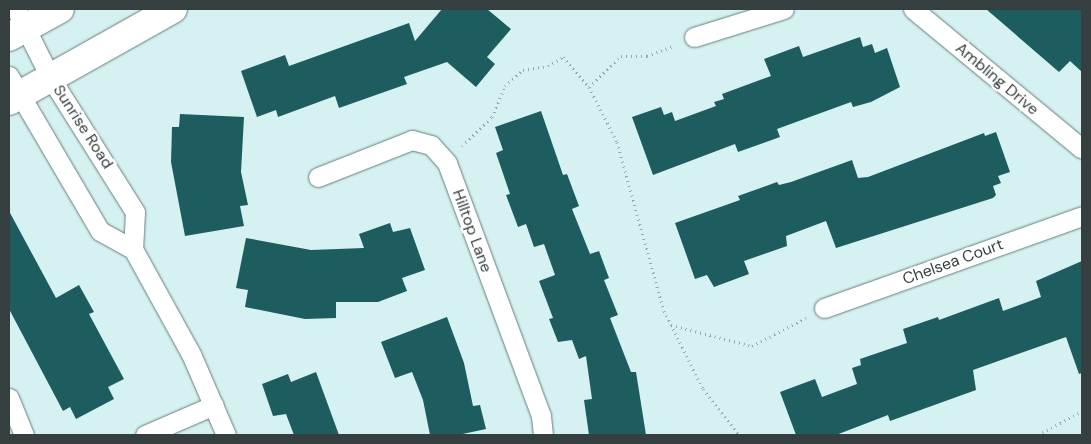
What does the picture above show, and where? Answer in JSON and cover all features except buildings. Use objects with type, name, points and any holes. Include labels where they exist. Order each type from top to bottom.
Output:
[{"type":"main road","points":[[16,25],[60,9]]},
{"type":"main road","points":[[12,90],[50,77],[173,9]]},
{"type":"street","points":[[694,37],[784,9]]},
{"type":"street","name":"Ambling Drive","points":[[913,9],[1082,149]]},
{"type":"street","name":"Sunrise Road","points":[[16,25],[135,212],[133,249]]},
{"type":"street","points":[[12,90],[100,231],[133,249],[191,354],[226,435]]},
{"type":"street","name":"Hilltop Lane","points":[[318,177],[412,140],[432,145],[447,164],[541,416],[543,435]]},
{"type":"street","name":"Chelsea Court","points":[[824,308],[1082,216]]},
{"type":"street","points":[[9,398],[24,435]]},
{"type":"street","points":[[145,435],[214,405]]},
{"type":"path","points":[[588,87],[621,56],[647,56],[694,37]]},
{"type":"path","points":[[447,164],[492,117],[505,86],[523,70],[548,66],[563,57],[588,87],[617,142],[671,325],[702,389],[739,435]]},
{"type":"path","points":[[671,325],[752,346],[824,308]]},
{"type":"path","points":[[1038,435],[1082,411]]}]
